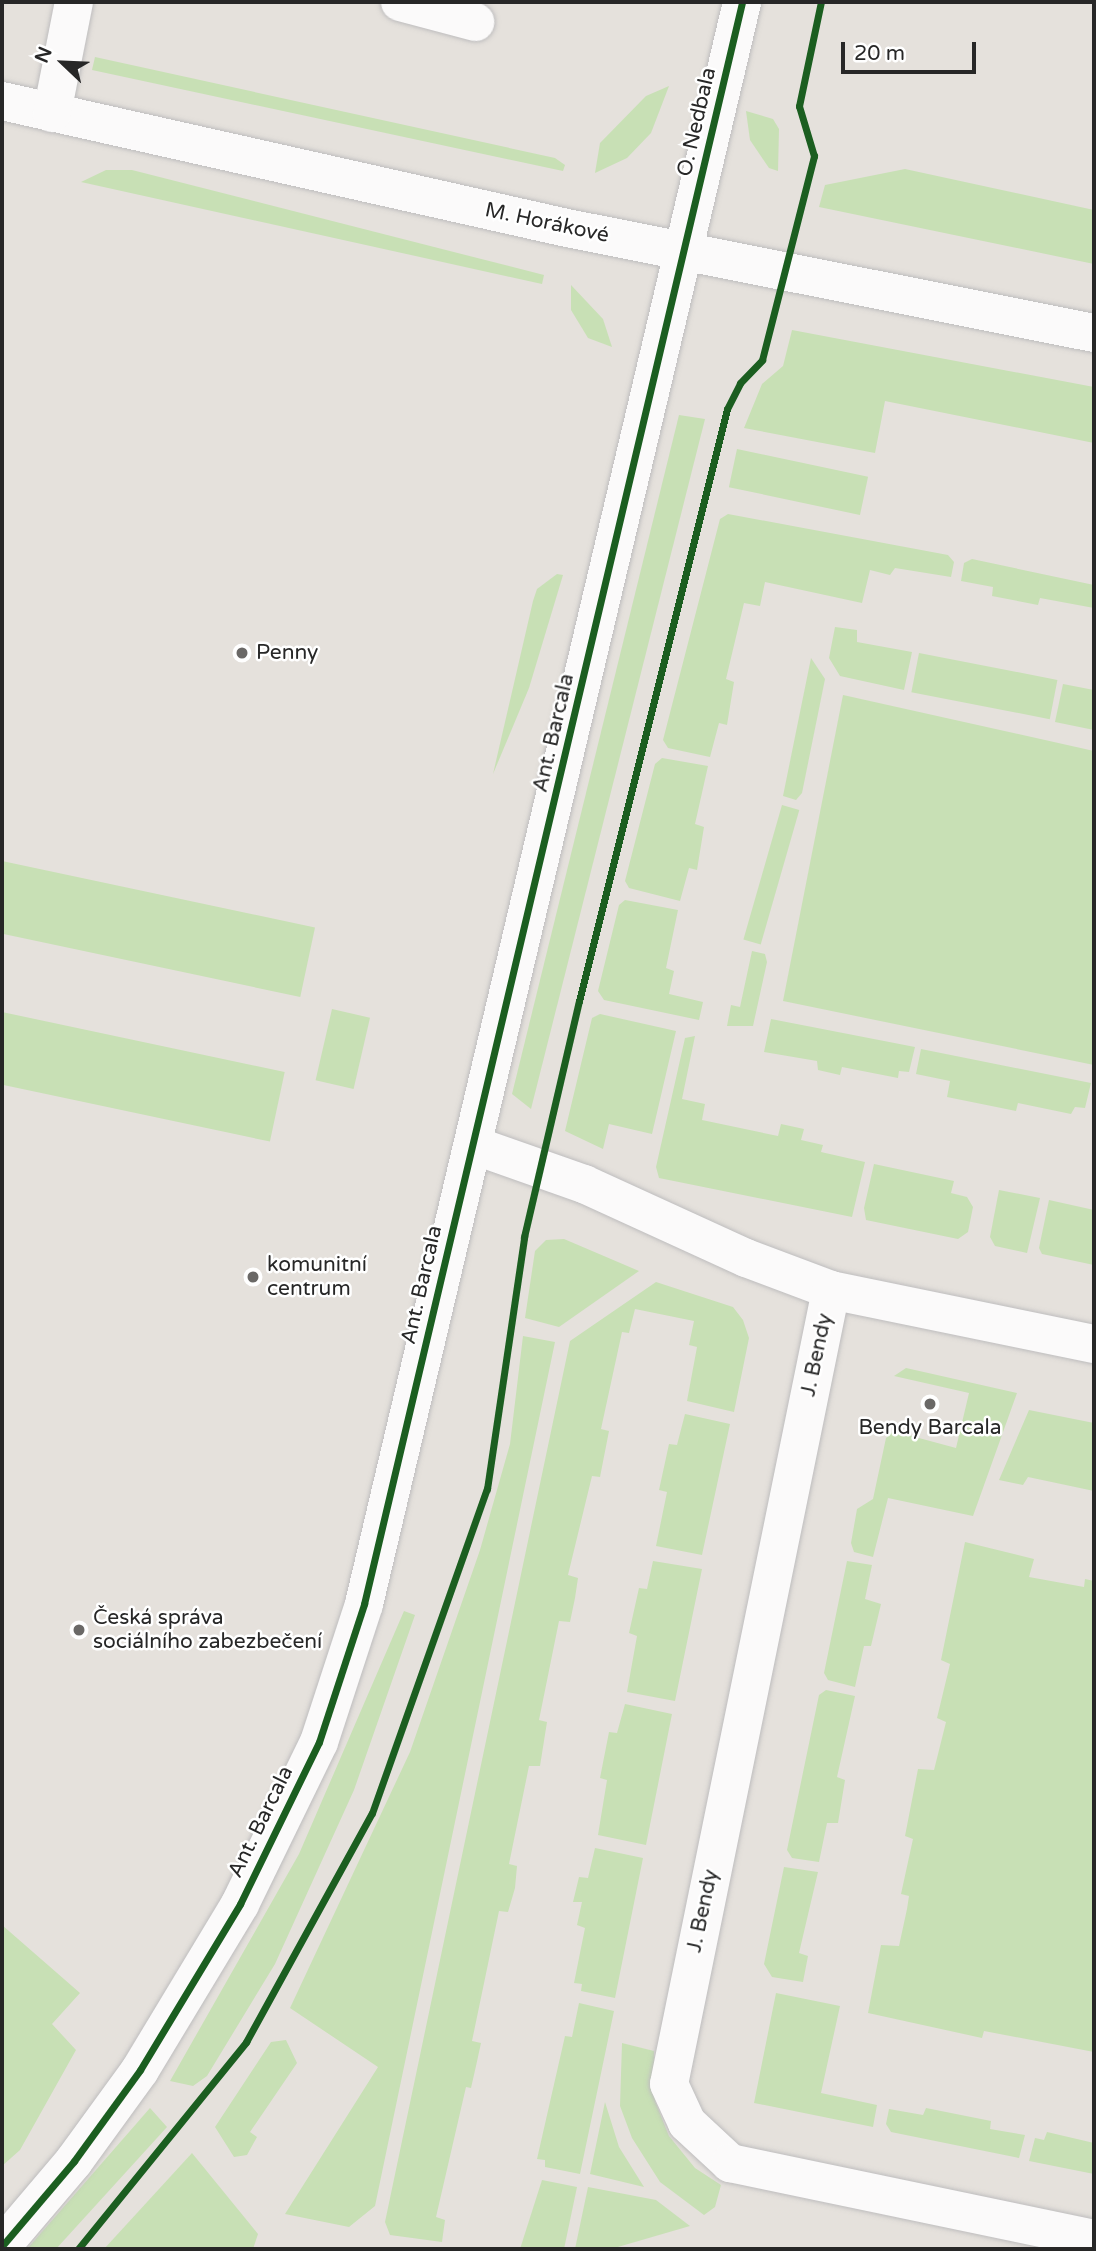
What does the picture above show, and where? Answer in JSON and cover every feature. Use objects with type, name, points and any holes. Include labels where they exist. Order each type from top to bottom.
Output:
[{"type":"street","points":[[52,113],[74,2]]},
{"type":"street","points":[[400,2],[475,22]]},
{"type":"street","name":"O. Nedbala","points":[[686,251],[742,2]]},
{"type":"street","name":"M. Horákové","points":[[2,102],[686,251],[1094,333]]},
{"type":"street","name":"Ant. Barcala","points":[[2,2246],[74,2161],[140,2070],[240,1904],[319,1742],[364,1604],[686,251]]},
{"type":"street","name":"J. Bendy","points":[[473,1144],[584,1184],[746,1258],[831,1290],[1094,1344]]},
{"type":"street","name":"J. Bendy","points":[[831,1290],[669,2084],[687,2123],[730,2163],[1082,2242]]},
{"type":"green space","points":[[95,57],[555,158],[565,165],[563,171],[92,70]]},
{"type":"green space","points":[[669,86],[651,133],[627,158],[595,173],[600,143],[646,96]]},
{"type":"green space","points":[[746,111],[773,119],[779,129],[778,171],[769,168],[750,140]]},
{"type":"green space","points":[[905,169],[1094,210],[1094,264],[819,207],[825,185]]},
{"type":"green space","points":[[106,170],[132,170],[544,275],[542,284],[81,182]]},
{"type":"green space","points":[[571,285],[603,319],[612,347],[588,338],[571,310]]},
{"type":"green space","points":[[792,330],[1094,387],[1094,443],[885,401],[875,453],[744,428],[762,384],[783,366]]},
{"type":"green space","points":[[679,415],[705,419],[531,1109],[512,1094]]},
{"type":"green space","points":[[737,449],[868,477],[860,515],[729,487]]},
{"type":"green space","points":[[728,514],[948,555],[954,562],[951,577],[895,568],[890,575],[870,570],[862,603],[765,582],[760,606],[744,603],[726,679],[734,682],[727,725],[719,723],[710,757],[668,748],[663,740],[720,519]]},
{"type":"green space","points":[[972,559],[1094,585],[1094,608],[1040,598],[1038,605],[992,596],[993,587],[961,581],[964,563]]},
{"type":"green space","points":[[557,574],[563,575],[529,688],[493,774],[533,601],[537,589]]},
{"type":"green space","points":[[835,627],[857,630],[857,642],[912,652],[904,690],[840,676],[829,658]]},
{"type":"green space","points":[[919,653],[1057,680],[1050,719],[911,692]]},
{"type":"green space","points":[[811,658],[825,679],[802,793],[796,800],[783,796]]},
{"type":"green space","points":[[1063,684],[1094,690],[1094,730],[1055,722]]},
{"type":"green space","points":[[843,695],[1094,751],[1094,1065],[783,1001]]},
{"type":"green space","points":[[662,758],[708,766],[695,824],[704,827],[697,870],[689,868],[680,901],[629,888],[625,881],[655,764]]},
{"type":"green space","points":[[782,805],[799,810],[761,945],[743,940]]},
{"type":"green space","points":[[2,861],[315,928],[300,997],[2,934]]},
{"type":"green space","points":[[625,900],[678,910],[666,968],[674,971],[669,994],[703,1002],[699,1020],[604,1000],[598,991],[619,905]]},
{"type":"green space","points":[[752,951],[765,954],[767,962],[753,1026],[727,1026],[731,1005],[740,1007]]},
{"type":"green space","points":[[332,1009],[370,1018],[354,1089],[316,1080]]},
{"type":"green space","points":[[2,1012],[285,1072],[270,1142],[2,1085]]},
{"type":"green space","points":[[600,1014],[676,1031],[652,1134],[609,1124],[603,1149],[565,1131],[592,1018]]},
{"type":"green space","points":[[771,1019],[915,1047],[909,1072],[899,1071],[898,1078],[842,1067],[840,1075],[818,1070],[817,1061],[764,1052]]},
{"type":"green space","points":[[695,1036],[682,1099],[705,1104],[702,1120],[778,1136],[781,1124],[804,1129],[801,1140],[823,1145],[821,1152],[865,1162],[852,1217],[659,1178],[656,1167],[685,1038]]},
{"type":"green space","points":[[921,1049],[1091,1083],[1085,1108],[1075,1107],[1071,1114],[1018,1103],[1016,1111],[947,1097],[950,1081],[916,1074]]},
{"type":"green space","points":[[874,1164],[954,1181],[951,1193],[967,1197],[973,1207],[968,1232],[958,1239],[866,1220],[864,1208]]},
{"type":"green space","points":[[999,1190],[1040,1198],[1027,1253],[995,1246],[990,1237]]},
{"type":"green space","points":[[1049,1200],[1094,1210],[1094,1265],[1042,1254],[1039,1248]]},
{"type":"green space","points":[[564,1239],[639,1271],[559,1327],[525,1318],[535,1251],[546,1240]]},
{"type":"green space","points":[[656,1282],[733,1307],[743,1320],[749,1338],[734,1412],[687,1401],[697,1347],[689,1345],[694,1321],[635,1309],[629,1333],[622,1332],[601,1429],[609,1431],[600,1477],[592,1476],[568,1575],[578,1578],[575,1598],[570,1622],[559,1621],[539,1720],[547,1722],[540,1766],[529,1766],[509,1864],[517,1866],[515,1888],[508,1912],[499,1911],[472,2041],[481,2043],[471,2088],[466,2087],[436,2217],[445,2220],[442,2242],[390,2235],[385,2222],[570,1341]]},
{"type":"green space","points":[[523,1336],[555,1342],[375,2206],[349,2227],[285,2214],[378,2067],[290,2008],[410,1752],[480,1550],[510,1444]]},
{"type":"green space","points":[[906,1368],[1017,1393],[973,1516],[888,1498],[873,1557],[854,1552],[851,1543],[857,1509],[873,1499],[886,1438],[893,1431],[956,1448],[969,1393],[894,1376]]},
{"type":"green space","points":[[1029,1410],[1094,1423],[1094,1491],[1028,1477],[1023,1485],[999,1480]]},
{"type":"green space","points":[[685,1414],[730,1424],[702,1555],[656,1546],[667,1492],[659,1490],[669,1444],[677,1445]]},
{"type":"green space","points":[[965,1542],[1034,1559],[1029,1577],[1084,1587],[1085,1579],[1094,1581],[1094,2052],[984,2031],[982,2038],[868,2013],[881,1945],[899,1946],[907,1909],[909,1896],[901,1894],[913,1839],[905,1836],[918,1769],[934,1770],[946,1722],[937,1718],[950,1664],[941,1660]]},
{"type":"green space","points":[[653,1561],[702,1569],[675,1701],[627,1692],[637,1636],[629,1633],[639,1588],[647,1589]]},
{"type":"green space","points":[[847,1561],[872,1565],[865,1599],[881,1604],[871,1646],[864,1646],[855,1687],[828,1680],[824,1673]]},
{"type":"green space","points":[[404,1611],[415,1615],[354,1790],[275,1964],[207,2076],[193,2086],[170,2081],[299,1854]]},
{"type":"green space","points":[[826,1690],[855,1696],[837,1777],[845,1780],[838,1823],[827,1823],[819,1862],[792,1858],[787,1850],[819,1695]]},
{"type":"green space","points":[[625,1704],[672,1714],[646,1845],[598,1835],[607,1780],[600,1778],[609,1732],[617,1733]]},
{"type":"green space","points":[[595,1848],[643,1858],[615,1998],[581,1991],[582,1984],[574,1983],[585,1928],[577,1925],[582,1902],[573,1902],[579,1877],[588,1878]]},
{"type":"green space","points":[[784,1867],[818,1872],[799,1953],[808,1956],[803,1982],[772,1977],[764,1964]]},
{"type":"green space","points":[[2,1925],[80,1993],[52,2024],[76,2050],[20,2150],[2,2166]]},
{"type":"green space","points":[[776,1993],[840,2006],[821,2093],[877,2105],[873,2127],[754,2103]]},
{"type":"green space","points":[[579,2003],[614,2011],[580,2174],[545,2167],[545,2160],[537,2159],[565,2036],[572,2037]]},
{"type":"green space","points":[[286,2040],[297,2063],[250,2132],[257,2137],[247,2155],[234,2157],[215,2127],[271,2042]]},
{"type":"green space","points":[[622,2043],[654,2051],[655,2101],[669,2136],[695,2168],[721,2185],[715,2207],[704,2215],[660,2182],[632,2138],[620,2106]]},
{"type":"green space","points":[[605,2102],[619,2147],[644,2187],[590,2174]]},
{"type":"green space","points":[[150,2108],[167,2127],[56,2249],[27,2249]]},
{"type":"green space","points":[[926,2108],[991,2121],[990,2129],[1025,2135],[1019,2158],[891,2132],[886,2124],[889,2109],[923,2115]]},
{"type":"green space","points":[[1047,2132],[1094,2143],[1094,2174],[1029,2161],[1035,2138],[1044,2140]]},
{"type":"green space","points":[[192,2153],[258,2234],[253,2249],[104,2249]]},
{"type":"green space","points":[[542,2180],[577,2187],[564,2249],[520,2249]]},
{"type":"green space","points":[[588,2187],[656,2200],[690,2226],[611,2249],[575,2249]]},
{"type":"cycle path","points":[[2,2246],[74,2161],[140,2070],[240,1904],[319,1742],[364,1604],[742,2]]},
{"type":"cycle path","points":[[78,2249],[246,2042],[372,1813],[487,1489],[524,1237],[579,1001],[727,409],[740,383],[762,360],[814,156],[799,106],[821,2]]},
{"type":"place","name":"Penny","points":[[242,653]]},
{"type":"place","name":"komunitní centrum","points":[[253,1277]]},
{"type":"place","name":"Bendy Barcala","points":[[930,1404]]},
{"type":"place","name":"Česká správa sociálního zabezbečení","points":[[79,1630]]}]
